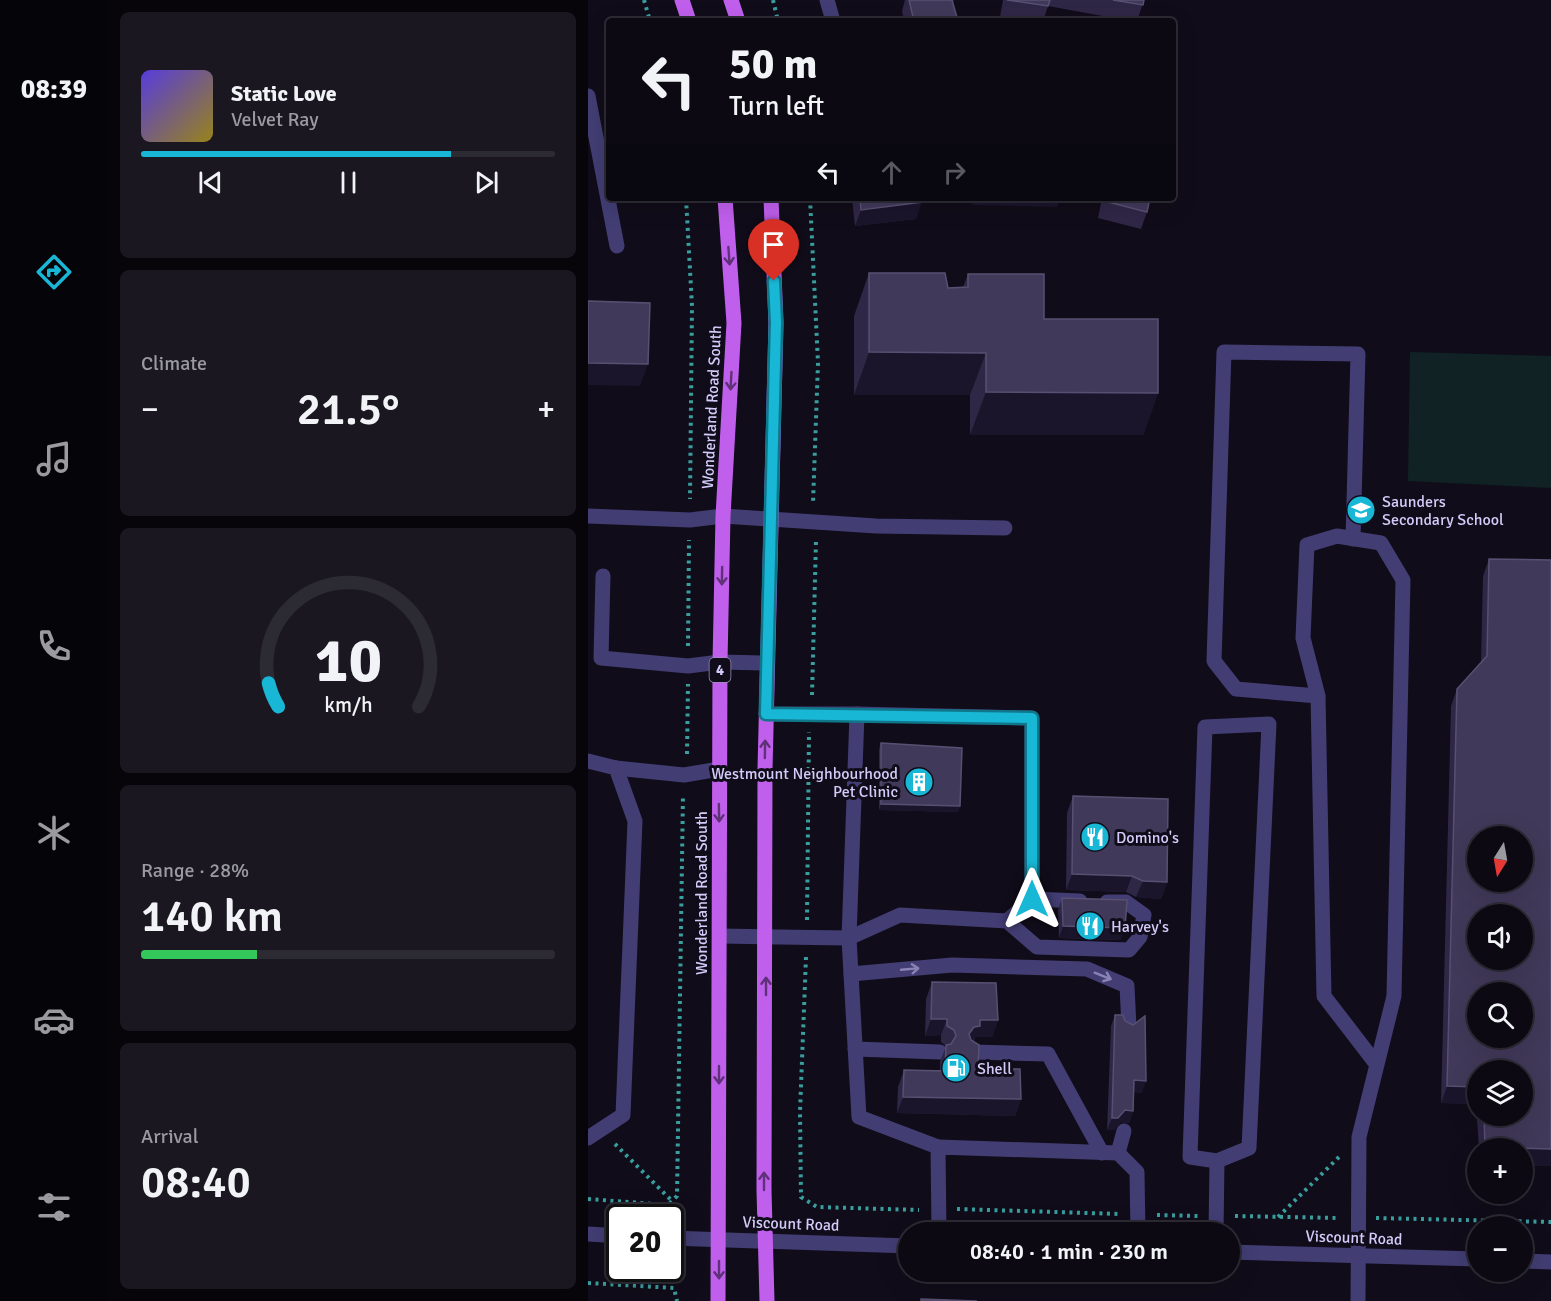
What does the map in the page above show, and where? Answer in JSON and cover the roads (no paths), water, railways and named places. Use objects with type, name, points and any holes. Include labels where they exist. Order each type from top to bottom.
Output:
[{"type":"main road","points":[[682,0],[688,18]]},
{"type":"main road","points":[[731,0],[737,18]]},
{"type":"main road","name":"Wonderland Road South","points":[[718,1301],[720,936],[718,769],[723,516],[734,323],[725,201]]},
{"type":"main road","points":[[767,1301],[764,1190],[767,936],[766,663],[776,322],[771,201]]},
{"type":"street","points":[[827,0],[832,18]]},
{"type":"street","points":[[588,96],[606,189]]},
{"type":"street","points":[[608,201],[617,246]]},
{"type":"street","points":[[1318,696],[1236,688],[1214,661],[1224,352],[1358,354],[1353,539]]},
{"type":"street","points":[[588,516],[690,520],[723,516],[769,517],[876,526],[1005,528]]},
{"type":"street","points":[[1358,1301],[1359,1137],[1377,1065],[1394,996],[1403,580],[1381,543],[1337,536],[1307,545],[1304,638],[1318,696],[1324,996],[1377,1065]]},
{"type":"street","points":[[603,576],[601,658],[688,666],[720,662],[766,663]]},
{"type":"street","points":[[766,714],[1032,718],[1032,899]]},
{"type":"street","points":[[857,714],[849,938],[859,1117],[938,1147],[1118,1153],[1137,1172],[1137,1222]]},
{"type":"street","points":[[1269,724],[1249,1148],[1217,1161],[1190,1157],[1205,727],[1269,724]]},
{"type":"street","points":[[588,760],[616,768],[684,775],[718,769]]},
{"type":"street","points":[[594,1134],[623,1115],[635,821],[616,768]]},
{"type":"street","points":[[720,936],[849,938],[900,915],[1007,921],[1037,947],[1129,950],[1140,937],[1144,915],[1126,902],[1032,899],[1007,921]]},
{"type":"street","points":[[851,974],[952,965],[1087,969],[1127,986],[1129,1027]]},
{"type":"street","points":[[855,1049],[940,1052]]},
{"type":"street","points":[[973,1052],[1048,1054],[1102,1153]]},
{"type":"street","points":[[1118,1153],[1124,1131]]},
{"type":"street","points":[[938,1147],[939,1222]]},
{"type":"street","points":[[1215,1222],[1217,1161]]},
{"type":"street","points":[[588,1234],[606,1235]]},
{"type":"street","name":"Viscount Road","points":[[684,1238],[898,1246]]},
{"type":"street","name":"Viscount Road","points":[[1240,1252],[1467,1259]]},
{"type":"street","points":[[1533,1261],[1551,1262]]},
{"type":"place","name":"Saunders Secondary School","points":[[1361,510]]},
{"type":"place","name":"Westmount Neighbourhood Pet Clinic","points":[[919,782]]},
{"type":"place","name":"Domino's","points":[[1095,837]]},
{"type":"place","name":"Harvey's","points":[[1090,926]]},
{"type":"place","name":"Shell","points":[[956,1068]]}]
